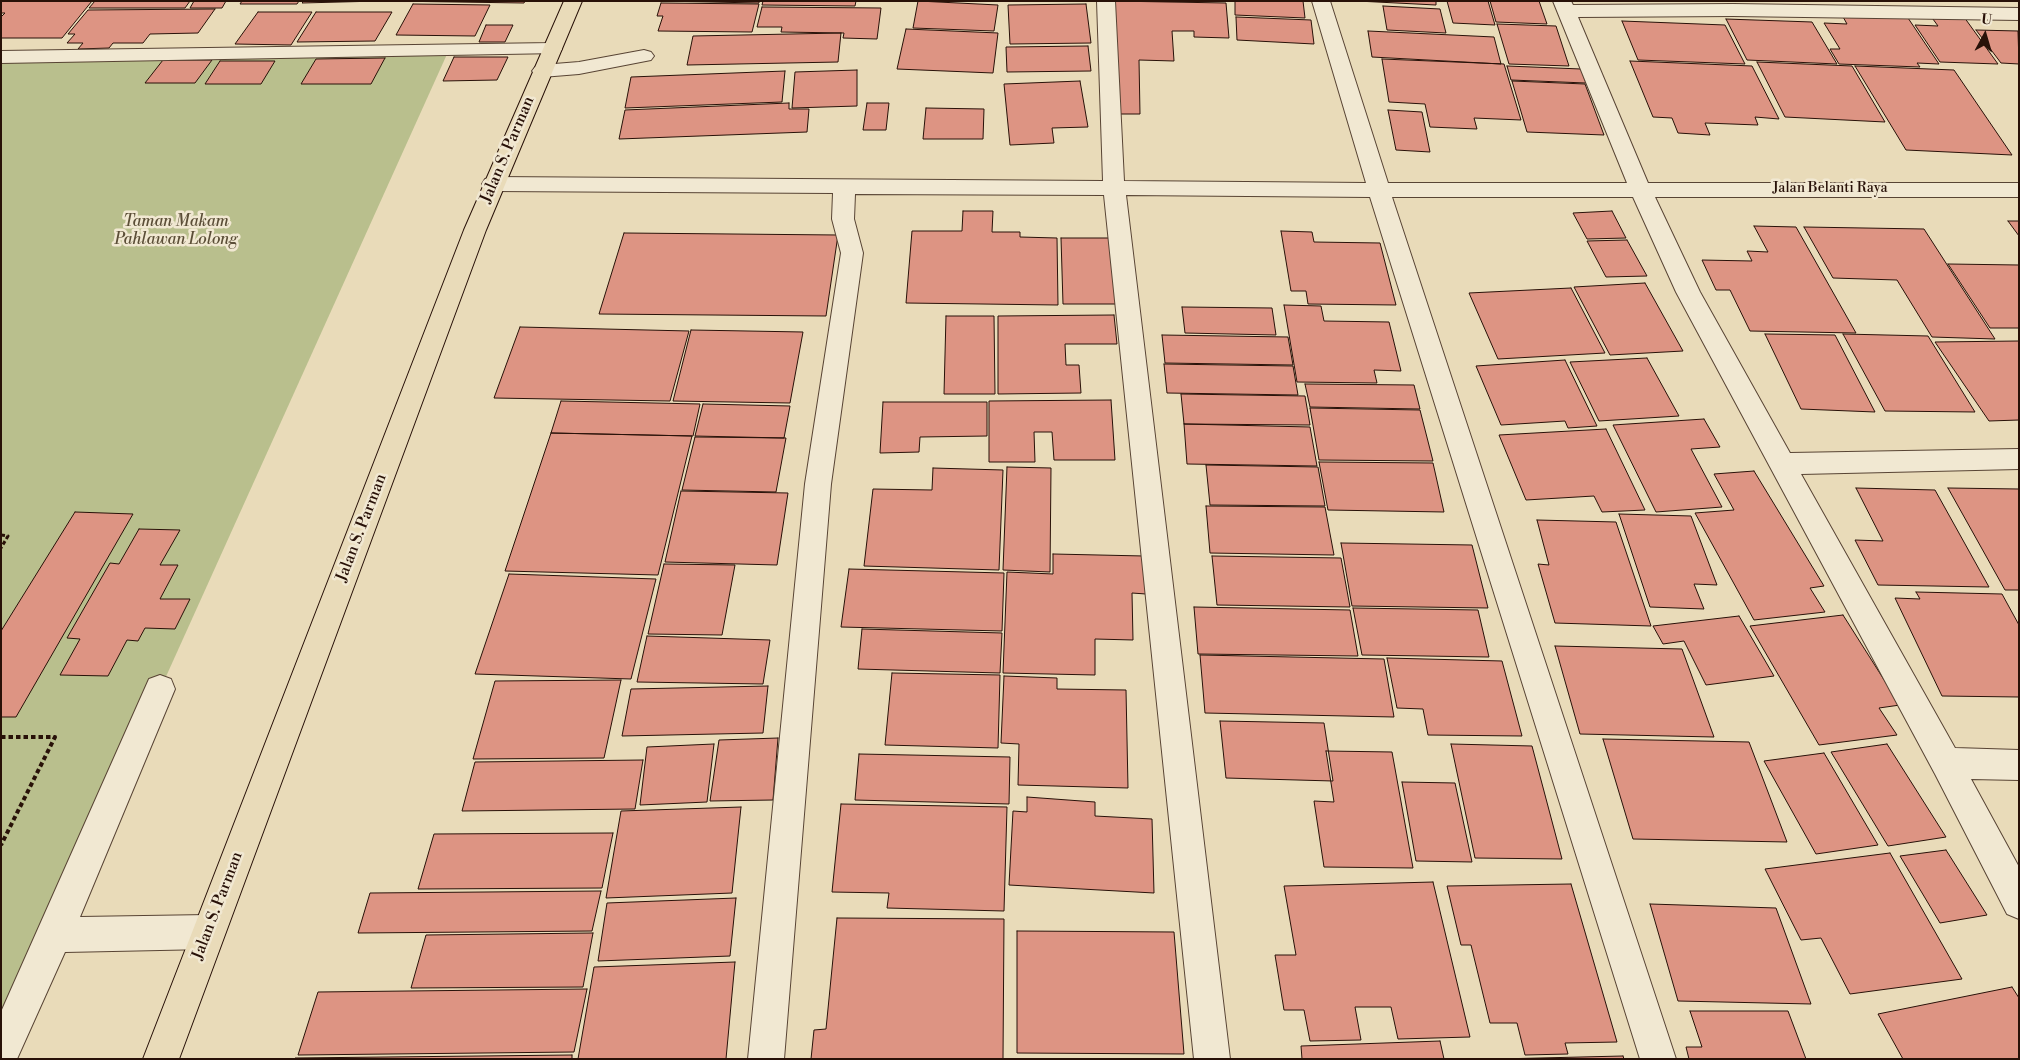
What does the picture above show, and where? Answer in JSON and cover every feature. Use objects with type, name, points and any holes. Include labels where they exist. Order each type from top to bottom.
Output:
[{"type":"main road","name":"Jalan S. Parman","points":[[161,1059],[493,184],[573,1]]},
{"type":"street","points":[[1106,1],[1114,190],[1212,1059]]},
{"type":"street","points":[[1321,1],[1379,190],[1658,1059]]},
{"type":"street","points":[[2019,14],[1564,6],[1640,189],[1688,292],[1946,763],[2019,902]]},
{"type":"street","points":[[1,58],[547,60],[579,68],[644,56]]},
{"type":"street","name":"Jalan Belanti Raya","points":[[493,184],[1114,190],[2019,190]]},
{"type":"street","points":[[766,1059],[818,484],[852,253],[843,219],[844,188]]},
{"type":"street","points":[[1781,464],[2019,459]]},
{"type":"street","points":[[1,1053],[55,935],[160,689]]},
{"type":"street","points":[[1946,763],[2019,765]]},
{"type":"street","points":[[55,935],[208,932]]},
{"type":"path","points":[[1,534],[8,536],[1,548]]},
{"type":"path","points":[[1,737],[55,737],[1,845]]},
{"type":"green space","name":"Taman Makam Pahlawan Lolong","points":[[448,52],[1,1042],[1,60]]},
{"type":"building","points":[[1,1],[92,1],[62,38],[1,38],[1,17],[5,13],[1,13]]},
{"type":"building","points":[[95,1],[190,1],[185,8],[89,8]]},
{"type":"building","points":[[194,1],[226,1],[222,8],[190,8]]},
{"type":"building","points":[[242,1],[299,1],[297,4],[240,4]]},
{"type":"building","points":[[304,1],[379,1],[302,3]]},
{"type":"building","points":[[388,1],[525,1],[524,3]]},
{"type":"building","points":[[660,1],[759,1],[759,3]]},
{"type":"building","points":[[763,1],[856,1],[855,6],[762,5]]},
{"type":"building","points":[[918,1],[998,5],[994,31],[913,28]]},
{"type":"building","points":[[1112,1],[1226,3],[1229,38],[1194,37],[1194,31],[1172,31],[1174,61],[1139,60],[1140,114],[1112,114]]},
{"type":"building","points":[[1235,1],[1303,1],[1305,18],[1235,15]]},
{"type":"building","points":[[1357,1],[1436,1],[1436,5]]},
{"type":"building","points":[[1447,1],[1488,1],[1495,25],[1453,23]]},
{"type":"building","points":[[1490,1],[1539,1],[1547,24],[1496,22]]},
{"type":"building","points":[[661,3],[759,4],[752,32],[658,31],[663,16],[657,16]]},
{"type":"building","points":[[413,4],[490,5],[475,36],[396,35]]},
{"type":"building","points":[[1086,4],[1091,43],[1010,44],[1008,5]]},
{"type":"building","points":[[1383,6],[1440,9],[1446,33],[1387,30]]},
{"type":"building","points":[[762,7],[881,8],[877,39],[843,38],[844,33],[781,32],[782,27],[757,27]]},
{"type":"building","points":[[215,9],[198,33],[150,34],[143,43],[113,43],[109,48],[78,49],[83,43],[67,43],[75,34],[68,34],[88,10]]},
{"type":"building","points":[[258,12],[312,12],[291,45],[235,44]]},
{"type":"building","points":[[316,12],[392,12],[375,41],[297,42]]},
{"type":"building","points":[[1842,15],[1908,18],[1939,64],[1917,63],[1920,67],[1839,64],[1830,49],[1840,49],[1824,23],[1847,24]]},
{"type":"building","points":[[1930,15],[1964,17],[1998,64],[1940,62],[1915,25],[1938,26]]},
{"type":"building","points":[[1236,17],[1311,20],[1314,44],[1237,40]]},
{"type":"building","points":[[1726,19],[1812,22],[1837,64],[1747,60]]},
{"type":"building","points":[[1622,21],[1725,25],[1745,64],[1638,60]]},
{"type":"building","points":[[1497,24],[1556,26],[1569,66],[1509,64]]},
{"type":"building","points":[[486,25],[513,25],[505,42],[479,42]]},
{"type":"building","points":[[906,29],[998,33],[993,73],[897,69]]},
{"type":"building","points":[[1976,30],[2018,31],[2019,64],[2001,63]]},
{"type":"building","points":[[1368,31],[1494,37],[1501,64],[1372,57]]},
{"type":"building","points":[[841,33],[838,62],[687,65],[693,36]]},
{"type":"building","points":[[1088,46],[1091,71],[1007,72],[1006,47]]},
{"type":"building","points":[[454,57],[508,57],[497,80],[443,81]]},
{"type":"building","points":[[385,58],[371,84],[301,84],[316,59]]},
{"type":"building","points":[[1382,59],[1504,64],[1521,120],[1474,118],[1477,129],[1430,127],[1425,104],[1389,102]]},
{"type":"building","points":[[163,60],[212,60],[195,83],[145,83]]},
{"type":"building","points":[[220,61],[275,61],[261,84],[205,84]]},
{"type":"building","points":[[1630,61],[1752,66],[1779,119],[1755,117],[1758,125],[1705,123],[1710,135],[1678,133],[1672,118],[1653,117]]},
{"type":"building","points":[[1757,62],[1852,66],[1885,122],[1785,117]]},
{"type":"building","points":[[1507,66],[1581,69],[1586,83],[1511,80]]},
{"type":"building","points":[[1855,66],[1954,70],[2012,155],[1906,150]]},
{"type":"building","points":[[857,70],[857,106],[792,108],[795,72]]},
{"type":"building","points":[[785,71],[782,102],[625,108],[631,77]]},
{"type":"building","points":[[1080,81],[1088,127],[1052,128],[1054,143],[1010,145],[1004,84]]},
{"type":"building","points":[[1512,81],[1585,84],[1604,135],[1527,132]]},
{"type":"building","points":[[789,103],[789,109],[809,109],[807,132],[619,139],[625,110]]},
{"type":"building","points":[[867,103],[889,103],[886,130],[863,130]]},
{"type":"building","points":[[926,108],[984,109],[983,139],[923,139]]},
{"type":"building","points":[[1388,110],[1422,112],[1430,152],[1396,150]]},
{"type":"building","points":[[963,211],[993,211],[992,232],[1020,232],[1020,237],[1057,238],[1058,305],[906,303],[912,231],[962,231]]},
{"type":"building","points":[[1612,211],[1626,238],[1587,239],[1573,213]]},
{"type":"building","points":[[2008,221],[2019,221],[2019,236]]},
{"type":"building","points":[[1754,226],[1796,227],[1856,333],[1750,331],[1730,290],[1716,290],[1702,260],[1752,261],[1747,251],[1768,252]]},
{"type":"building","points":[[1804,227],[1924,229],[1995,339],[1932,337],[1897,280],[1833,278]]},
{"type":"building","points":[[1281,231],[1312,232],[1314,242],[1380,243],[1396,305],[1308,304],[1306,291],[1291,291]]},
{"type":"building","points":[[624,233],[838,235],[826,316],[599,314]]},
{"type":"building","points":[[1061,238],[1116,238],[1121,304],[1063,304]]},
{"type":"building","points":[[1627,240],[1647,276],[1606,277],[1587,241]]},
{"type":"building","points":[[1948,264],[2019,265],[2019,328],[1990,328]]},
{"type":"building","points":[[1645,283],[1683,351],[1610,355],[1574,287]]},
{"type":"building","points":[[1571,288],[1605,353],[1498,359],[1469,293]]},
{"type":"building","points":[[1284,305],[1321,306],[1324,321],[1389,322],[1401,371],[1374,370],[1377,383],[1297,382]]},
{"type":"building","points":[[1182,307],[1272,308],[1276,335],[1185,333]]},
{"type":"building","points":[[1114,315],[1117,344],[1065,344],[1066,365],[1079,365],[1081,393],[998,394],[998,316]]},
{"type":"building","points":[[946,316],[994,316],[995,394],[944,394]]},
{"type":"building","points":[[520,327],[689,331],[670,401],[494,398]]},
{"type":"building","points":[[691,330],[803,332],[790,403],[673,401]]},
{"type":"building","points":[[1765,334],[1835,335],[1875,412],[1801,409]]},
{"type":"building","points":[[1843,334],[1928,336],[1975,412],[1885,411]]},
{"type":"building","points":[[1162,335],[1288,337],[1293,365],[1165,363]]},
{"type":"building","points":[[2019,341],[2019,420],[1989,421],[1935,342]]},
{"type":"building","points":[[1647,358],[1679,416],[1599,421],[1570,362]]},
{"type":"building","points":[[1565,360],[1597,426],[1568,428],[1565,421],[1501,425],[1476,366]]},
{"type":"building","points":[[1164,364],[1293,366],[1298,395],[1167,393]]},
{"type":"building","points":[[1305,384],[1414,385],[1420,409],[1310,407]]},
{"type":"building","points":[[1181,394],[1305,396],[1310,425],[1184,424]]},
{"type":"building","points":[[1111,400],[1115,460],[1054,460],[1052,432],[1034,432],[1035,462],[989,462],[989,401]]},
{"type":"building","points":[[561,401],[700,404],[693,436],[551,433]]},
{"type":"building","points":[[883,402],[987,402],[987,436],[920,437],[919,452],[880,453]]},
{"type":"building","points":[[703,404],[790,406],[784,438],[695,436]]},
{"type":"building","points":[[1310,408],[1420,410],[1433,461],[1319,460]]},
{"type":"building","points":[[1704,419],[1720,447],[1691,449],[1722,507],[1656,512],[1613,425]]},
{"type":"building","points":[[1184,424],[1310,427],[1317,466],[1187,464]]},
{"type":"building","points":[[1606,429],[1645,510],[1602,512],[1594,496],[1526,500],[1499,435]]},
{"type":"building","points":[[551,433],[692,436],[658,575],[505,571]]},
{"type":"building","points":[[695,437],[786,438],[776,492],[682,490]]},
{"type":"building","points":[[1319,462],[1433,463],[1444,512],[1328,510]]},
{"type":"building","points":[[1206,465],[1318,467],[1325,506],[1210,505]]},
{"type":"building","points":[[1007,467],[1051,468],[1050,572],[1003,570]]},
{"type":"building","points":[[933,468],[1003,470],[999,570],[864,566],[873,489],[932,490]]},
{"type":"building","points":[[1754,471],[1824,586],[1810,588],[1825,612],[1754,620],[1695,513],[1734,510],[1714,474]]},
{"type":"building","points":[[1856,488],[1935,490],[1989,587],[1878,585],[1855,540],[1883,541]]},
{"type":"building","points":[[1948,488],[2019,489],[2019,590],[2005,590]]},
{"type":"building","points":[[681,491],[788,493],[777,565],[665,562]]},
{"type":"building","points":[[1206,506],[1325,507],[1334,555],[1210,553]]},
{"type":"building","points":[[75,512],[133,514],[16,717],[1,717],[1,631]]},
{"type":"building","points":[[1619,514],[1691,516],[1717,585],[1694,584],[1704,609],[1650,607]]},
{"type":"building","points":[[1537,520],[1616,522],[1651,626],[1555,623],[1538,564],[1549,565]]},
{"type":"building","points":[[139,529],[180,530],[160,565],[178,565],[160,599],[190,599],[175,629],[145,628],[138,641],[127,640],[108,676],[60,675],[80,639],[67,638],[110,563],[119,564]]},
{"type":"building","points":[[1341,543],[1472,545],[1488,608],[1352,606]]},
{"type":"building","points":[[1053,554],[1144,556],[1146,594],[1132,593],[1133,640],[1095,639],[1095,675],[1003,673],[1007,572],[1053,574]]},
{"type":"building","points":[[1212,556],[1341,558],[1350,607],[1217,605]]},
{"type":"building","points":[[664,564],[735,565],[722,635],[648,634]]},
{"type":"building","points":[[849,569],[1004,573],[1002,631],[841,627]]},
{"type":"building","points":[[509,574],[656,579],[631,679],[475,674]]},
{"type":"building","points":[[1916,592],[2002,594],[2019,625],[2019,697],[1942,696],[1895,598],[1920,599]]},
{"type":"building","points":[[1194,607],[1350,610],[1358,656],[1198,654]]},
{"type":"building","points":[[1353,608],[1478,610],[1489,657],[1362,655]]},
{"type":"building","points":[[1843,615],[1900,705],[1879,708],[1897,735],[1819,745],[1750,626]]},
{"type":"building","points":[[1739,616],[1774,676],[1706,685],[1684,641],[1663,644],[1653,626]]},
{"type":"building","points":[[862,629],[1002,633],[1000,673],[858,669]]},
{"type":"building","points":[[647,636],[770,640],[763,684],[637,682]]},
{"type":"building","points":[[1555,646],[1682,649],[1714,737],[1580,734]]},
{"type":"building","points":[[1200,655],[1384,659],[1394,717],[1205,713]]},
{"type":"building","points":[[1387,658],[1502,661],[1522,736],[1428,735],[1423,709],[1397,708]]},
{"type":"building","points":[[892,673],[1000,675],[998,748],[885,745]]},
{"type":"building","points":[[1004,676],[1057,678],[1057,689],[1126,690],[1128,788],[1018,785],[1019,744],[1001,743]]},
{"type":"building","points":[[621,680],[604,758],[473,759],[495,681]]},
{"type":"building","points":[[768,686],[763,733],[622,736],[631,689]]},
{"type":"building","points":[[1220,721],[1324,723],[1333,781],[1226,778]]},
{"type":"building","points":[[778,738],[773,800],[710,801],[719,740]]},
{"type":"building","points":[[1603,739],[1749,742],[1787,842],[1633,839]]},
{"type":"building","points":[[714,744],[707,802],[640,805],[647,747]]},
{"type":"building","points":[[1451,744],[1532,746],[1562,859],[1475,858]]},
{"type":"building","points":[[1887,744],[1946,837],[1888,846],[1831,752]]},
{"type":"building","points":[[1326,751],[1392,752],[1413,868],[1324,867],[1314,801],[1334,802]]},
{"type":"building","points":[[1824,753],[1878,845],[1816,854],[1764,761]]},
{"type":"building","points":[[859,754],[1010,757],[1009,804],[855,800]]},
{"type":"building","points":[[643,760],[635,809],[462,811],[475,762]]},
{"type":"building","points":[[1402,782],[1455,783],[1472,862],[1416,861]]},
{"type":"building","points":[[1027,797],[1095,802],[1095,816],[1152,819],[1154,893],[1009,885],[1013,811],[1027,812]]},
{"type":"building","points":[[841,804],[1007,807],[1004,911],[887,908],[889,893],[832,892]]},
{"type":"building","points":[[741,807],[732,893],[606,898],[621,811]]},
{"type":"building","points":[[613,833],[602,888],[418,889],[434,834]]},
{"type":"building","points":[[1946,850],[1987,915],[1940,923],[1900,856]]},
{"type":"building","points":[[1890,853],[1962,979],[1850,994],[1821,938],[1801,940],[1765,869]]},
{"type":"building","points":[[1433,882],[1470,1037],[1398,1039],[1391,1007],[1355,1007],[1361,1040],[1310,1041],[1304,1010],[1284,1010],[1275,955],[1296,955],[1284,886]]},
{"type":"building","points":[[1571,884],[1617,1042],[1565,1043],[1568,1054],[1525,1055],[1517,1023],[1490,1023],[1471,945],[1461,945],[1447,886]]},
{"type":"building","points":[[601,891],[592,931],[358,933],[370,893]]},
{"type":"building","points":[[736,898],[730,956],[598,961],[607,903]]},
{"type":"building","points":[[1650,904],[1776,908],[1811,1004],[1678,1001]]},
{"type":"building","points":[[837,918],[1004,919],[1003,1059],[811,1059],[814,1030],[826,1029]]},
{"type":"building","points":[[1017,931],[1174,932],[1184,1054],[1017,1053]]},
{"type":"building","points":[[593,933],[583,987],[411,988],[426,935]]},
{"type":"building","points":[[735,962],[726,1059],[578,1059],[594,967]]},
{"type":"building","points":[[2012,987],[2019,998],[2019,1059],[1903,1059],[1878,1014]]},
{"type":"building","points":[[587,989],[574,1052],[298,1055],[318,992]]},
{"type":"building","points":[[1690,1011],[1788,1011],[1806,1059],[1689,1059],[1686,1047],[1702,1047]]},
{"type":"building","points":[[1440,1041],[1444,1059],[1302,1059],[1301,1046]]},
{"type":"building","points":[[572,1055],[572,1059],[295,1059],[295,1058]]},
{"type":"building","points":[[1623,1056],[1624,1059],[1498,1059]]}]
